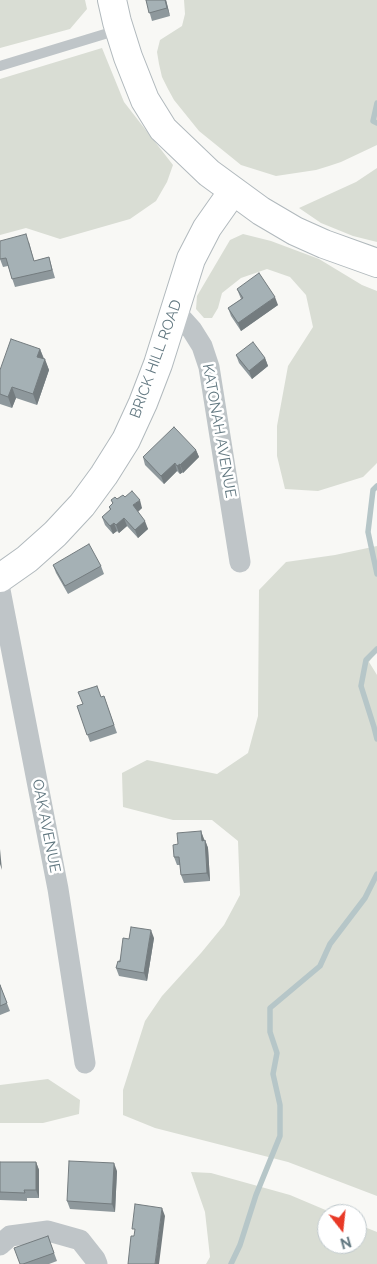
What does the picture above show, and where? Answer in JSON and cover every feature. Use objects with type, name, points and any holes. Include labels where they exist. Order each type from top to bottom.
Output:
[{"type":"main road","points":[[112,0],[128,57],[145,100],[163,129],[209,173],[261,210],[295,231],[377,264]]},
{"type":"main road","name":"BRICK HILL ROAD","points":[[0,578],[27,559],[55,534],[82,505],[126,440],[158,364],[190,258],[207,228],[233,191]]},
{"type":"street","name":"KATONAH AVENUE","points":[[174,310],[192,330],[202,346],[209,366],[240,562]]},
{"type":"street","name":"OAK AVENUE","points":[[0,590],[59,894],[85,1063]]},
{"type":"street","points":[[0,1245],[10,1236],[48,1231],[80,1240],[97,1264]]},
{"type":"lane","points":[[0,66],[119,30]]},
{"type":"shaded area","points":[[0,0],[85,0],[87,9],[70,29],[0,48]]},
{"type":"shaded area","points":[[184,0],[377,0],[377,145],[341,162],[316,170],[276,176],[241,165],[199,131],[174,100],[162,77],[157,52],[160,40],[182,26],[185,14]]},
{"type":"shaded area","points":[[102,48],[124,102],[173,165],[167,182],[156,201],[130,219],[60,239],[26,228],[0,235],[0,79]]},
{"type":"shaded area","points":[[377,168],[377,242],[353,236],[321,223],[299,208],[356,182]]},
{"type":"shaded area","points":[[243,234],[271,241],[319,259],[362,285],[377,291],[377,463],[363,477],[318,491],[285,489],[277,456],[277,426],[288,366],[313,327],[306,295],[290,277],[267,269],[241,278],[222,293],[218,308],[212,318],[204,318],[196,309],[197,296],[230,240]]},
{"type":"shaded area","points":[[377,546],[377,650],[369,662],[377,675],[377,1196],[288,1162],[155,1128],[123,1115],[123,1090],[145,1021],[162,996],[224,925],[240,895],[238,841],[212,820],[173,820],[123,807],[122,773],[147,760],[217,774],[248,753],[258,716],[259,590],[286,562],[335,555]]},
{"type":"shaded area","points":[[48,1079],[80,1100],[79,1114],[43,1123],[0,1123],[0,1085]]},
{"type":"shaded area","points":[[191,1172],[211,1173],[290,1195],[317,1206],[317,1254],[367,1254],[367,1228],[377,1232],[377,1264],[206,1264],[210,1257],[205,1212]]},
{"type":"building","points":[[146,0],[165,0],[167,8],[149,13]]},
{"type":"building","points":[[26,234],[34,261],[49,257],[52,270],[12,279],[6,258],[0,259],[0,241]]},
{"type":"building","points":[[259,273],[275,297],[238,323],[228,308],[243,298],[237,289]]},
{"type":"building","points":[[11,339],[40,349],[37,357],[45,359],[33,394],[12,387],[8,397],[0,394],[0,370]]},
{"type":"building","points":[[253,342],[265,358],[249,371],[236,355]]},
{"type":"building","points":[[174,427],[196,450],[180,465],[177,466],[175,463],[161,476],[143,457]]},
{"type":"building","points":[[132,491],[140,500],[133,505],[145,521],[135,530],[124,518],[116,525],[114,523],[110,526],[102,517],[111,509],[109,507],[113,503],[111,500],[123,495],[125,497]]},
{"type":"building","points":[[89,544],[101,566],[65,586],[53,565]]},
{"type":"building","points":[[97,686],[101,697],[104,696],[114,725],[87,735],[77,706],[83,704],[78,692]]},
{"type":"building","points":[[201,831],[202,841],[205,840],[207,873],[181,875],[179,857],[174,857],[173,845],[178,844],[177,833]]},
{"type":"building","points":[[131,927],[151,930],[144,973],[116,968],[118,961],[120,962],[123,938],[129,939]]},
{"type":"building","points":[[0,985],[7,1003],[0,1006]]},
{"type":"building","points":[[69,1161],[114,1163],[112,1204],[67,1201]]},
{"type":"building","points":[[0,1162],[36,1162],[36,1190],[24,1190],[25,1193],[0,1192]]},
{"type":"building","points":[[135,1204],[162,1208],[155,1264],[128,1264],[131,1236],[134,1236],[135,1229],[132,1229]]},
{"type":"building","points":[[48,1236],[54,1253],[20,1264],[14,1248]]},
{"type":"waterway","points":[[377,103],[373,121],[377,123]]},
{"type":"waterway","points":[[377,486],[373,490],[368,532],[377,574]]},
{"type":"waterway","points":[[377,649],[366,660],[361,686],[377,739]]},
{"type":"waterway","points":[[231,1264],[240,1245],[256,1195],[280,1136],[280,1105],[273,1074],[277,1053],[270,1032],[270,1008],[320,966],[330,944],[365,898],[377,874]]}]
